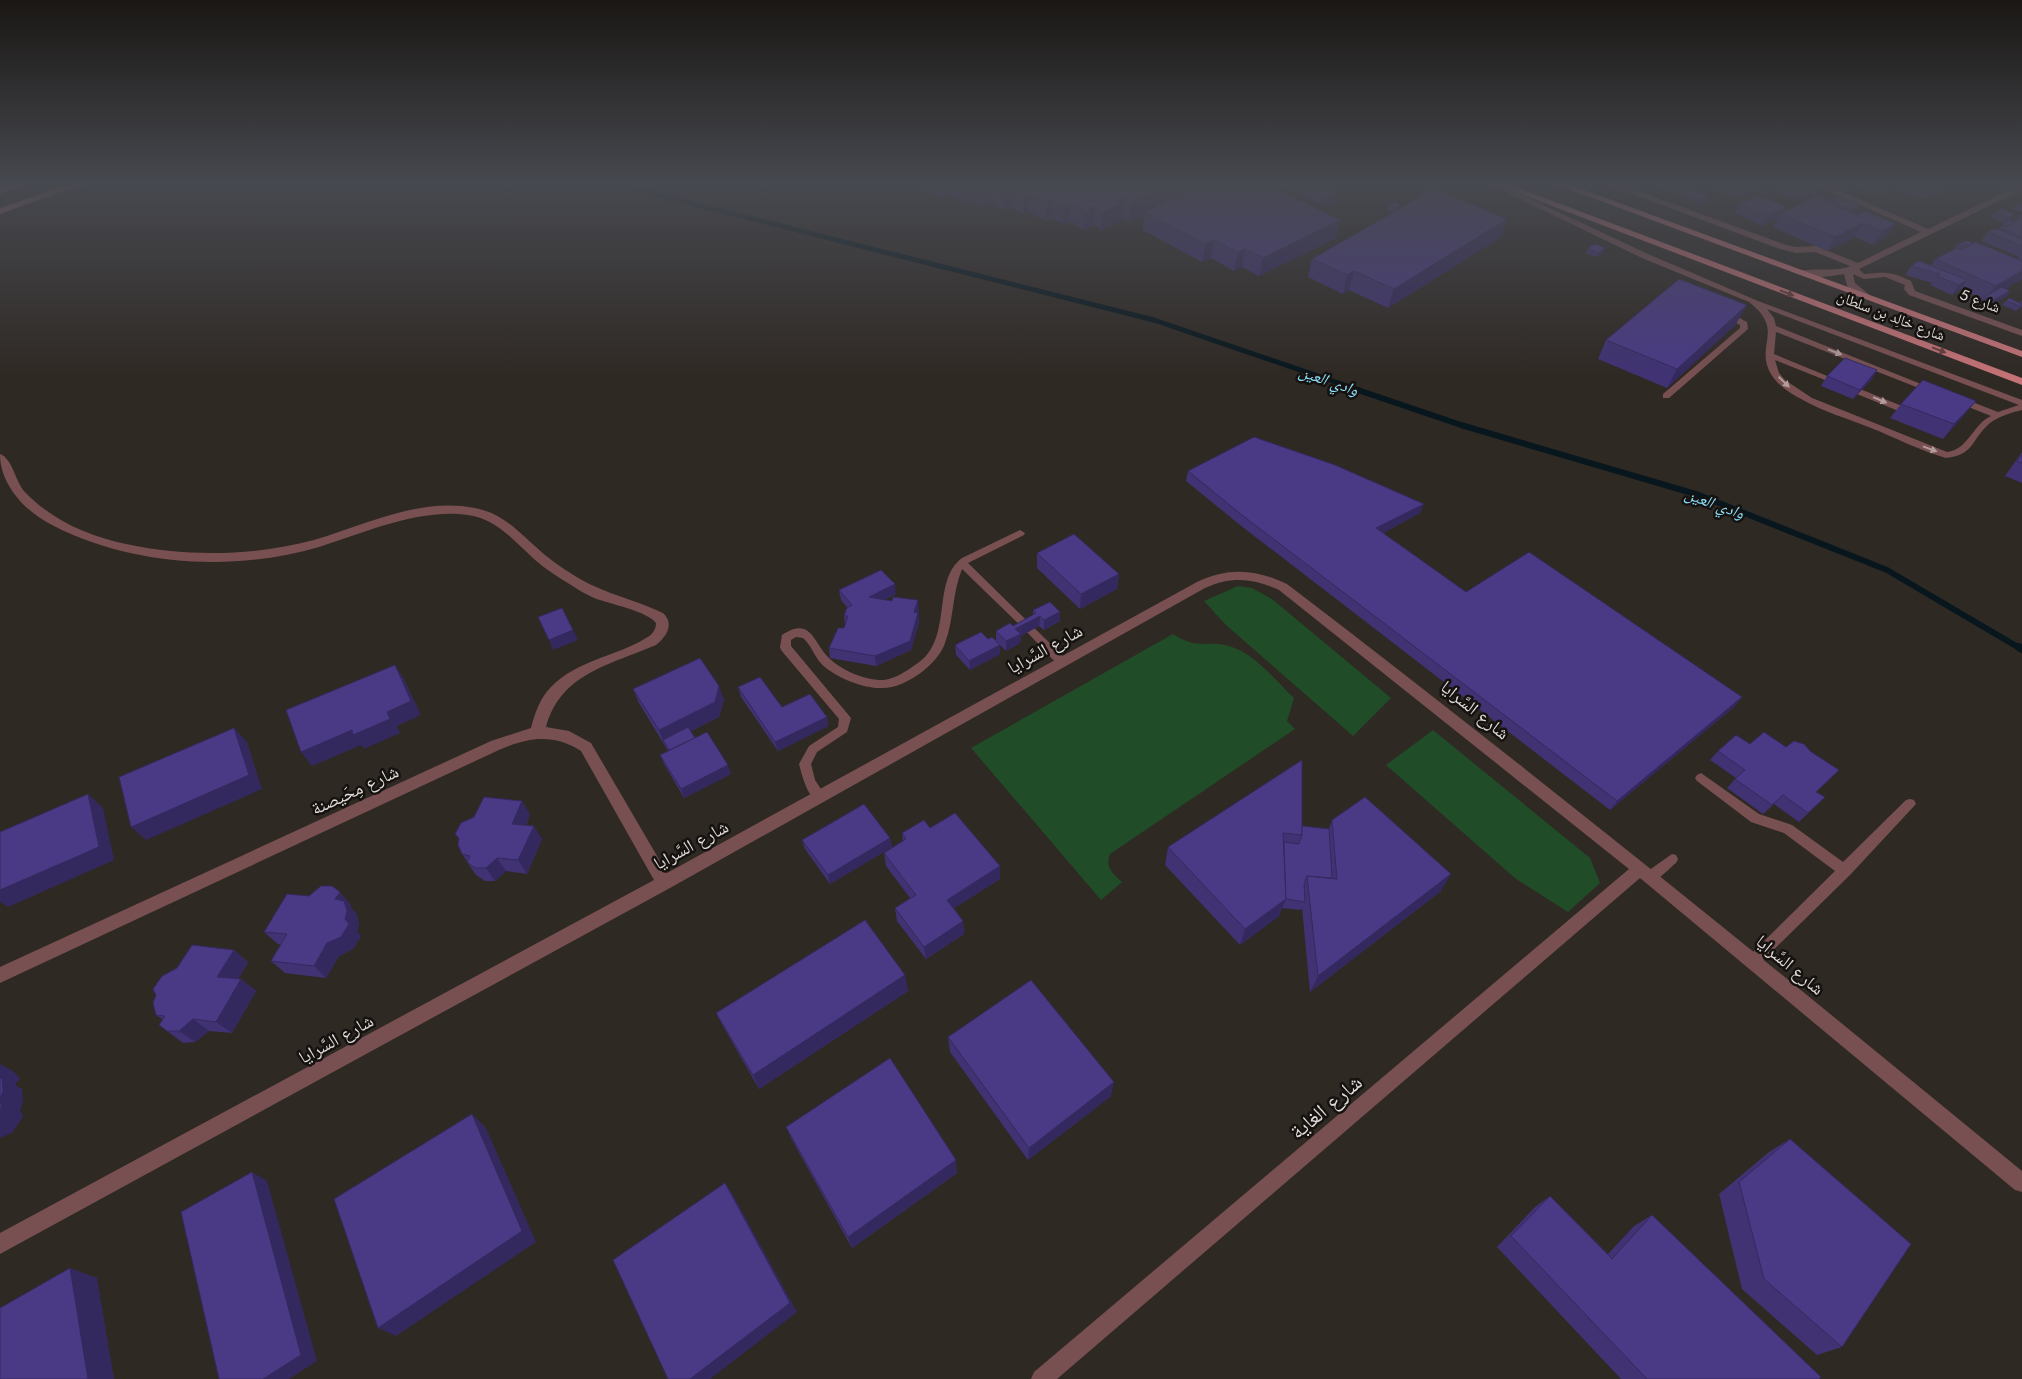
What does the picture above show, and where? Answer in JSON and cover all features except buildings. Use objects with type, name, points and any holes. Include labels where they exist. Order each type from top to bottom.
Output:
[{"type":"main road","name":"شارع خالِد بن سلطان","points":[[1666,247],[2022,382]]},
{"type":"main road","name":"شارع خالِد بن سلطان","points":[[1732,247],[2022,354]]},
{"type":"street","name":"شارع 5","points":[[1785,247],[1796,250],[1816,249],[1853,269],[1857,274],[1865,278],[1880,274],[1889,275],[1908,283],[1910,285],[1909,289],[1912,292],[2022,333]]},
{"type":"street","points":[[1802,273],[1827,274],[1853,269],[1897,247]]},
{"type":"street","points":[[1853,269],[1850,284],[1867,297]]},
{"type":"street","points":[[0,458],[9,479],[19,494],[48,519],[91,538],[144,551],[205,556],[291,549],[332,539],[389,518],[426,511],[461,510],[500,520],[513,530],[533,551],[570,580],[605,598],[653,613],[661,619],[663,624],[660,633],[651,642],[575,676],[558,688],[547,703],[537,732]]},
{"type":"street","name":"شارع السَّرايا","points":[[0,1244],[820,797],[1210,580],[1243,574],[1270,581],[1283,587],[1437,704],[1754,961],[2022,1183]]},
{"type":"street","name":"شارع مِحَيصنة","points":[[0,975],[496,745],[516,736],[537,732],[556,732],[573,738],[586,747],[664,882]]},
{"type":"street","name":"شارع الغاية","points":[[1041,1379],[1645,873]]},
{"type":"lane","points":[[1627,247],[1716,290],[1752,300],[2022,403]]},
{"type":"lane","points":[[1752,300],[1768,313],[1773,328],[1771,364],[1775,373],[1794,392],[1809,400],[1946,455],[1962,451],[1987,421],[1997,415],[2022,407]]},
{"type":"lane","points":[[1666,396],[1744,329],[1744,324],[1740,321],[1716,310]]},
{"type":"lane","points":[[1773,328],[1942,394]]},
{"type":"lane","points":[[1772,356],[1828,378]]},
{"type":"lane","points":[[1860,392],[1899,408]]},
{"type":"lane","points":[[1951,397],[1997,415]]},
{"type":"lane","points":[[820,797],[808,781],[805,764],[813,749],[843,729],[845,718],[785,647],[786,638],[794,633],[803,633],[810,638],[824,660],[836,669],[875,685],[890,683],[924,666],[936,656],[940,649],[955,571],[962,562],[1020,533]]},
{"type":"lane","points":[[962,562],[1062,662]]},
{"type":"lane","points":[[1700,778],[1755,818],[1793,832],[1844,871]]},
{"type":"lane","points":[[1754,961],[1910,804]]},
{"type":"lane","points":[[1645,873],[1672,859]]},
{"type":"green space","points":[[1238,586],[1252,588],[1272,599],[1391,698],[1353,736],[1226,625],[1204,601]]},
{"type":"green space","points":[[1173,634],[1189,642],[1232,647],[1257,662],[1294,698],[1287,721],[1295,729],[1110,854],[1108,863],[1110,870],[1122,882],[1101,900],[971,748]]},
{"type":"green space","points":[[1433,730],[1590,858],[1600,883],[1568,912],[1516,879],[1386,765]]},
{"type":"waterway","name":"وادي العين","points":[[866,247],[1154,320],[1359,390]]},
{"type":"waterway","name":"وادي العين","points":[[1355,389],[1461,425],[1699,495],[1887,570],[2021,649]]}]
